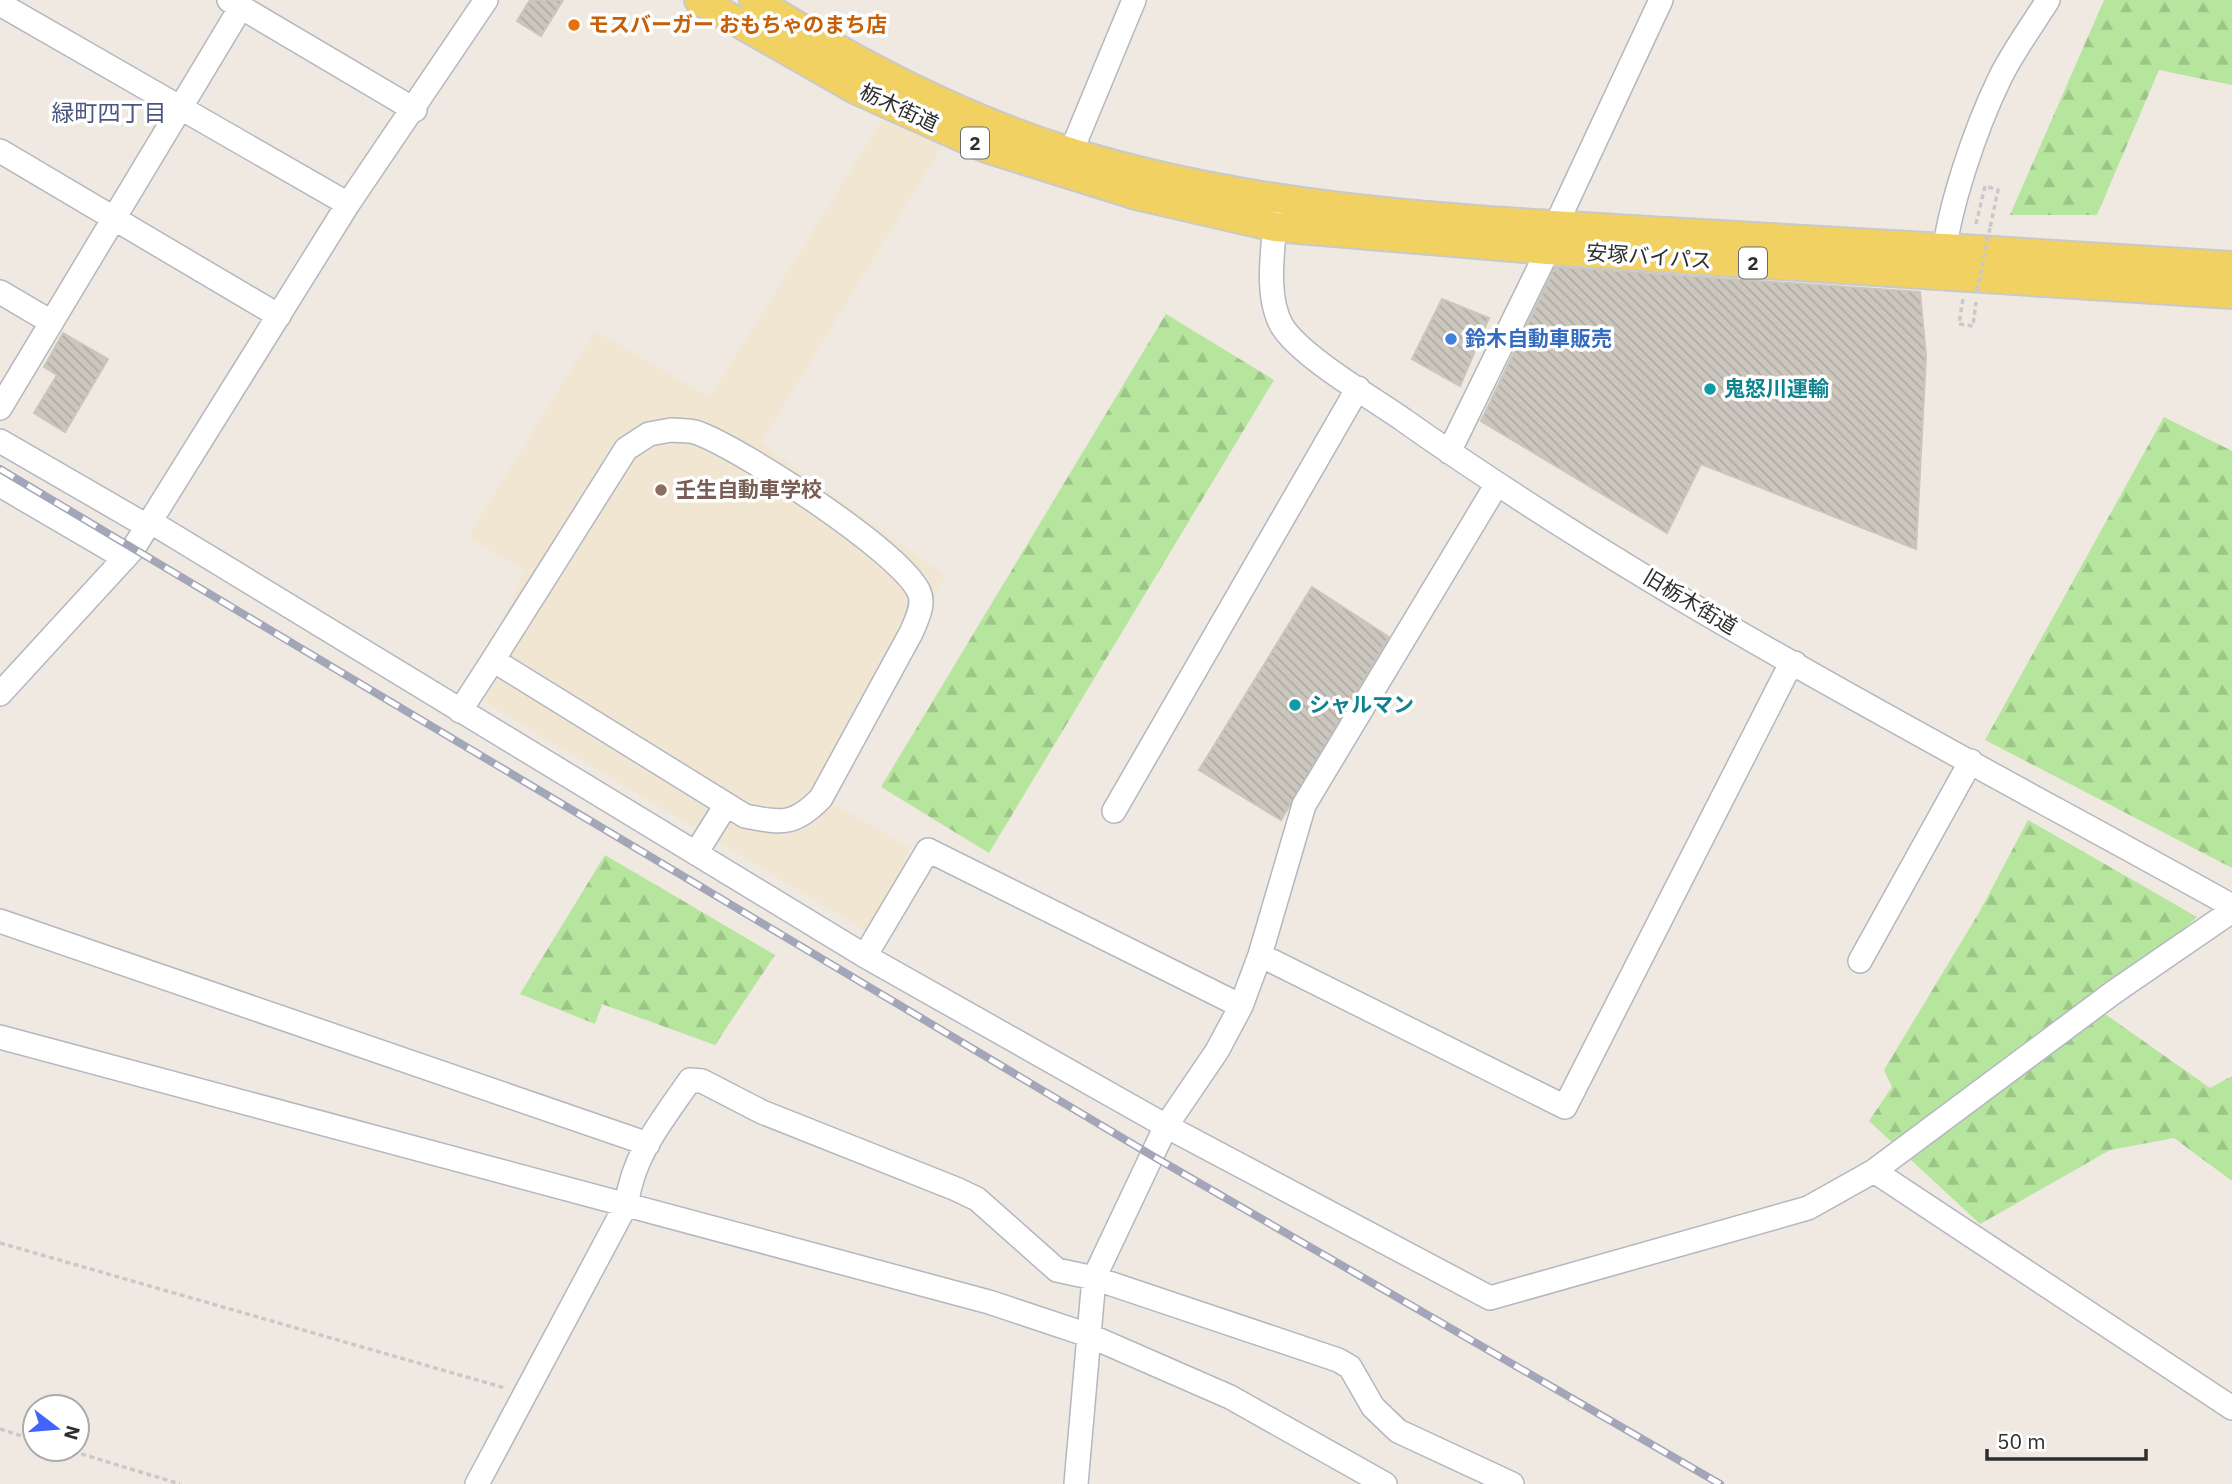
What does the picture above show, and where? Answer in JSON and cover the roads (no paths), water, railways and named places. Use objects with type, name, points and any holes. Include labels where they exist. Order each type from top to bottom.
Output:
[{"type":"main road","name":"栃木街道","points":[[699,0],[857,90],[986,148],[1136,195],[1276,213]]},
{"type":"main road","name":"栃木街道","points":[[754,0],[891,80],[993,125],[1071,152],[1212,188],[1276,213]]},
{"type":"main road","name":"安塚バイパス","points":[[1276,213],[2232,294]]},
{"type":"main road","name":"安塚バイパス","points":[[1950,271],[2232,266]]},
{"type":"street","points":[[0,694],[125,558],[149,524],[348,204],[415,110],[486,0]]},
{"type":"street","points":[[1071,152],[1134,0]]},
{"type":"street","points":[[1449,452],[1552,238],[1661,0]]},
{"type":"street","points":[[1950,271],[1975,142],[2000,79],[2048,0]]},
{"type":"street","points":[[0,4],[348,204]]},
{"type":"street","points":[[0,408],[180,108],[235,4],[415,110]]},
{"type":"street","points":[[0,151],[279,316]]},
{"type":"street","name":"旧栃木街道","points":[[1276,213],[1273,291],[1283,327],[1311,354],[1497,484],[1795,663],[2232,908]]},
{"type":"street","points":[[0,292],[51,322]]},
{"type":"street","points":[[1114,811],[1358,388]]},
{"type":"street","points":[[460,711],[626,449],[649,434],[671,430],[695,432],[761,467],[829,512],[906,573],[920,593],[920,610],[821,797],[803,817],[775,822],[745,816],[493,660]]},
{"type":"street","points":[[0,441],[149,524],[865,956],[1166,1126],[1490,1298],[1808,1208],[1874,1171],[2114,992],[2232,908]]},
{"type":"street","points":[[1076,1484],[1094,1278],[1166,1126],[1217,1051],[1241,1006],[1260,955],[1304,805],[1497,484]]},
{"type":"street","points":[[0,485],[125,558]]},
{"type":"street","points":[[1260,955],[1565,1107],[1785,675],[1795,663]]},
{"type":"street","points":[[1860,961],[1971,761]]},
{"type":"street","points":[[696,853],[726,805]]},
{"type":"street","points":[[865,956],[928,850],[1241,1006]]},
{"type":"street","points":[[0,921],[648,1143]]},
{"type":"street","points":[[0,1037],[989,1302],[1087,1335],[1230,1397],[1385,1484]]},
{"type":"street","points":[[477,1484],[627,1203],[629,1178],[648,1143],[690,1080],[702,1082],[762,1112],[977,1199],[1057,1270],[1094,1278],[1338,1360],[1350,1367],[1373,1407],[1398,1431],[1512,1484]]},
{"type":"street","points":[[1874,1171],[2232,1408]]},
{"type":"railway","points":[[0,469],[1151,1155],[1720,1484]]},
{"type":"place","name":"モスバーガー おもちゃのまち店","points":[[574,25]]},
{"type":"place","name":"鈴木自動車販売","points":[[1451,339]]},
{"type":"place","name":"鬼怒川運輸","points":[[1710,389]]},
{"type":"place","name":"壬生自動車学校","points":[[661,490]]},
{"type":"place","name":"シャルマン","points":[[1295,705]]},
{"type":"district","name":"緑町四丁目","points":[[109,113]]}]
